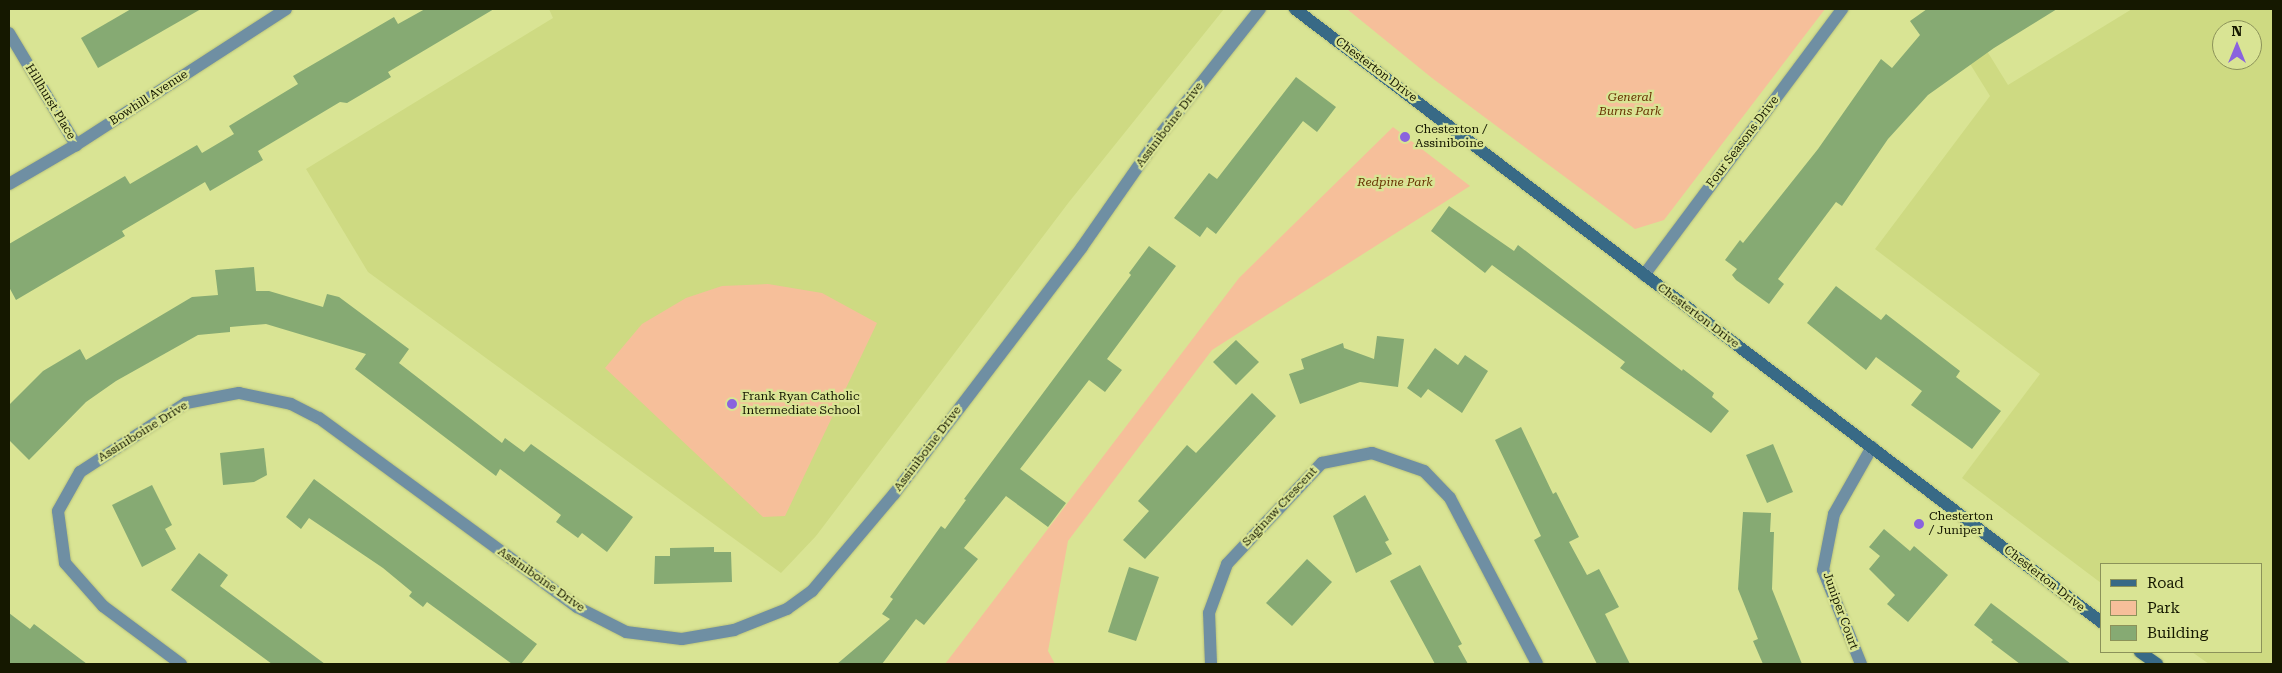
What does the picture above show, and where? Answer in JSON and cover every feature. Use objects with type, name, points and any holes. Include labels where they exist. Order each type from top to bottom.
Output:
[{"type":"street","name":"Bowhill Avenue","points":[[9,184],[76,145],[286,9]]},
{"type":"street","name":"Assiniboine Drive","points":[[181,664],[103,606],[65,563],[58,511],[80,472],[96,461],[186,403],[238,393],[291,404],[319,418],[577,607],[626,632],[682,639],[734,630],[788,609],[812,591],[894,494],[1082,247],[1160,135],[1260,9]]},
{"type":"street","name":"Chesterton Drive","points":[[1295,9],[2100,621]]},
{"type":"street","name":"Four Seasons Drive","points":[[1644,275],[1842,9]]},
{"type":"street","name":"Hillhurst Place","points":[[9,32],[76,145]]},
{"type":"street","name":"Juniper Court","points":[[1861,664],[1823,570],[1834,514],[1872,448]]},
{"type":"street","name":"Saginaw Crescent","points":[[1212,664],[1208,613],[1227,564],[1322,463],[1372,453],[1424,471],[1450,498],[1537,664]]},
{"type":"street","points":[[2141,653],[2157,664]]},
{"type":"shaded area","name":"Frank Ryan Catholic Intermediate School","points":[[549,9],[1224,9],[1069,202],[816,536],[781,573],[368,272],[306,169],[553,18]]},
{"type":"shaded area","points":[[1936,9],[1961,9],[2008,85],[2132,9],[2273,9],[2273,664],[2209,664],[2193,653],[2262,653],[2262,563],[2100,563],[2100,582],[1962,478],[2040,374],[1875,249],[1990,96]]},
{"type":"green space","name":"General Burns Park","points":[[1347,9],[1825,9],[1664,220],[1635,229],[1432,78]]},
{"type":"green space","name":"Redpine Park","points":[[1393,127],[1470,186],[1212,350],[1068,541],[1048,651],[1055,664],[945,664],[1239,278]]},
{"type":"green space","points":[[768,284],[822,293],[877,323],[785,516],[763,517],[605,368],[642,324],[686,298],[722,286]]},
{"type":"building","points":[[131,9],[201,9],[98,68],[81,38]]},
{"type":"building","points":[[425,9],[494,9],[388,72],[391,77],[347,103],[340,102],[258,151],[263,160],[210,191],[205,182],[122,231],[125,236],[16,300],[9,287],[9,244],[125,176],[130,184],[197,145],[202,153],[234,134],[229,126],[298,84],[293,76],[394,17],[398,24]]},
{"type":"building","points":[[1927,9],[2057,9],[1994,48],[1928,95],[1888,139],[1842,206],[1836,202],[1778,279],[1784,284],[1769,304],[1736,280],[1732,275],[1737,269],[1725,260],[1740,240],[1743,243],[1818,149],[1881,59],[1892,68],[1920,35],[1910,21]]},
{"type":"building","points":[[1296,77],[1336,107],[1317,132],[1303,121],[1216,234],[1207,227],[1200,237],[1174,218],[1209,173],[1217,179]]},
{"type":"building","points":[[1449,206],[1514,251],[1518,245],[1682,371],[1683,369],[1714,393],[1712,397],[1729,411],[1711,433],[1620,368],[1625,362],[1492,265],[1485,273],[1431,231]]},
{"type":"building","points":[[1149,246],[1176,266],[1107,359],[1122,370],[1105,392],[1089,380],[1020,469],[1066,503],[1048,527],[1006,496],[964,548],[978,559],[924,625],[916,619],[882,664],[837,664],[890,619],[882,614],[893,599],[890,597],[941,526],[945,529],[966,500],[964,499],[1131,275],[1129,273]]},
{"type":"building","points":[[254,267],[256,291],[269,291],[323,307],[327,294],[339,297],[409,349],[399,363],[502,443],[505,438],[524,452],[531,444],[633,517],[607,552],[582,533],[578,538],[556,522],[561,515],[500,469],[496,476],[355,369],[366,354],[266,324],[230,327],[230,332],[198,335],[116,381],[86,402],[29,460],[9,440],[9,405],[43,371],[80,349],[86,360],[192,297],[218,295],[215,270]]},
{"type":"building","points":[[1836,286],[1881,320],[1886,314],[1960,371],[1956,377],[2001,411],[1972,449],[1911,405],[1922,391],[1876,357],[1866,370],[1807,323]]},
{"type":"building","points":[[1377,336],[1404,339],[1398,387],[1360,382],[1300,404],[1289,374],[1304,369],[1301,359],[1343,343],[1344,348],[1374,359]]},
{"type":"building","points":[[1236,340],[1259,362],[1236,385],[1213,362]]},
{"type":"building","points":[[1435,348],[1458,365],[1465,355],[1488,371],[1462,413],[1428,389],[1421,398],[1407,388]]},
{"type":"building","points":[[1252,393],[1276,416],[1145,559],[1123,540],[1149,511],[1138,501],[1187,445],[1196,453]]},
{"type":"building","points":[[1521,427],[1553,494],[1556,492],[1579,537],[1569,542],[1587,575],[1599,569],[1619,607],[1605,614],[1630,664],[1597,664],[1534,540],[1541,536],[1495,440]]},
{"type":"building","points":[[1773,444],[1793,492],[1767,503],[1746,455]]},
{"type":"building","points":[[264,448],[267,475],[254,482],[223,485],[220,453]]},
{"type":"building","points":[[314,479],[537,644],[521,664],[512,664],[427,602],[423,607],[409,596],[412,592],[383,568],[309,518],[301,529],[286,517]]},
{"type":"building","points":[[152,485],[172,525],[165,529],[176,549],[142,567],[112,505]]},
{"type":"building","points":[[1365,495],[1389,540],[1385,542],[1392,554],[1356,573],[1333,516]]},
{"type":"building","points":[[1743,512],[1771,513],[1770,532],[1774,532],[1772,589],[1802,664],[1763,664],[1753,641],[1758,639],[1738,589]]},
{"type":"building","points":[[1884,529],[1910,551],[1914,546],[1948,575],[1908,622],[1887,604],[1895,595],[1869,569],[1880,556],[1869,547]]},
{"type":"building","points":[[714,547],[714,552],[731,552],[732,582],[654,584],[655,556],[670,556],[670,548]]},
{"type":"building","points":[[199,553],[228,575],[220,586],[325,664],[272,664],[171,590]]},
{"type":"building","points":[[1307,559],[1332,582],[1292,626],[1266,603]]},
{"type":"building","points":[[1420,565],[1462,644],[1458,646],[1468,664],[1435,664],[1390,581]]},
{"type":"building","points":[[1129,567],[1159,577],[1136,641],[1108,632]]},
{"type":"building","points":[[1991,603],[2071,664],[2020,664],[1991,642],[1993,640],[1974,625]]},
{"type":"building","points":[[9,613],[30,629],[34,624],[87,664],[9,664]]},
{"type":"place","name":"Chesterton / Assiniboine","points":[[1405,137]]},
{"type":"place","name":"Frank Ryan Catholic Intermediate School","points":[[732,404]]},
{"type":"place","name":"Chesterton / Juniper","points":[[1919,524]]}]
